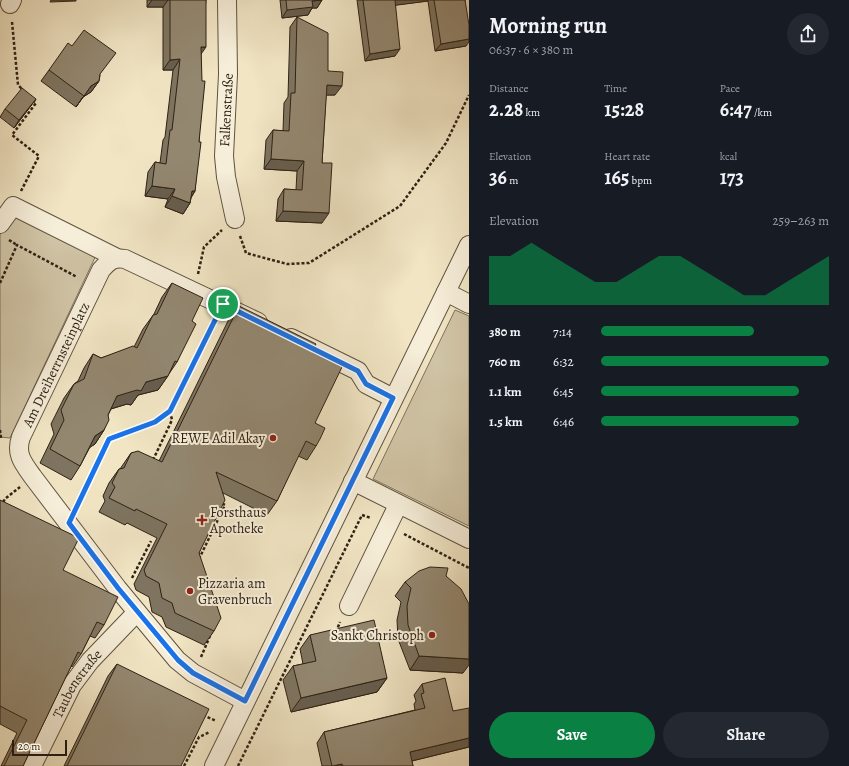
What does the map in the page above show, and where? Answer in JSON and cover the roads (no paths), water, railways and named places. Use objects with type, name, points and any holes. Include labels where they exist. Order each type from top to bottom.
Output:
[{"type":"street","name":"Falkenstraße","points":[[227,0],[228,74],[224,156],[226,178],[235,219]]},
{"type":"street","points":[[0,224],[13,206],[116,257],[125,259],[223,304],[358,371],[366,384],[393,398]]},
{"type":"street","points":[[214,766],[469,245]]},
{"type":"street","name":"Am Dreiherrnsteinplatz","points":[[116,257],[109,261],[101,270],[18,445],[18,452],[22,463],[173,656],[193,673],[245,701]]},
{"type":"street","points":[[446,292],[469,304]]},
{"type":"street","points":[[353,482],[469,539]]},
{"type":"street","points":[[350,606],[398,505]]},
{"type":"street","name":"Taubenstraße","points":[[32,766],[72,685],[90,661],[138,612]]},
{"type":"place","name":"REWE Adil Akay","points":[[273,438]]},
{"type":"place","name":"Forsthaus Apotheke","points":[[202,520]]},
{"type":"place","name":"Pizzaria am Gravenbruch","points":[[190,591]]},
{"type":"place","name":"Sankt Christoph","points":[[432,635]]}]
